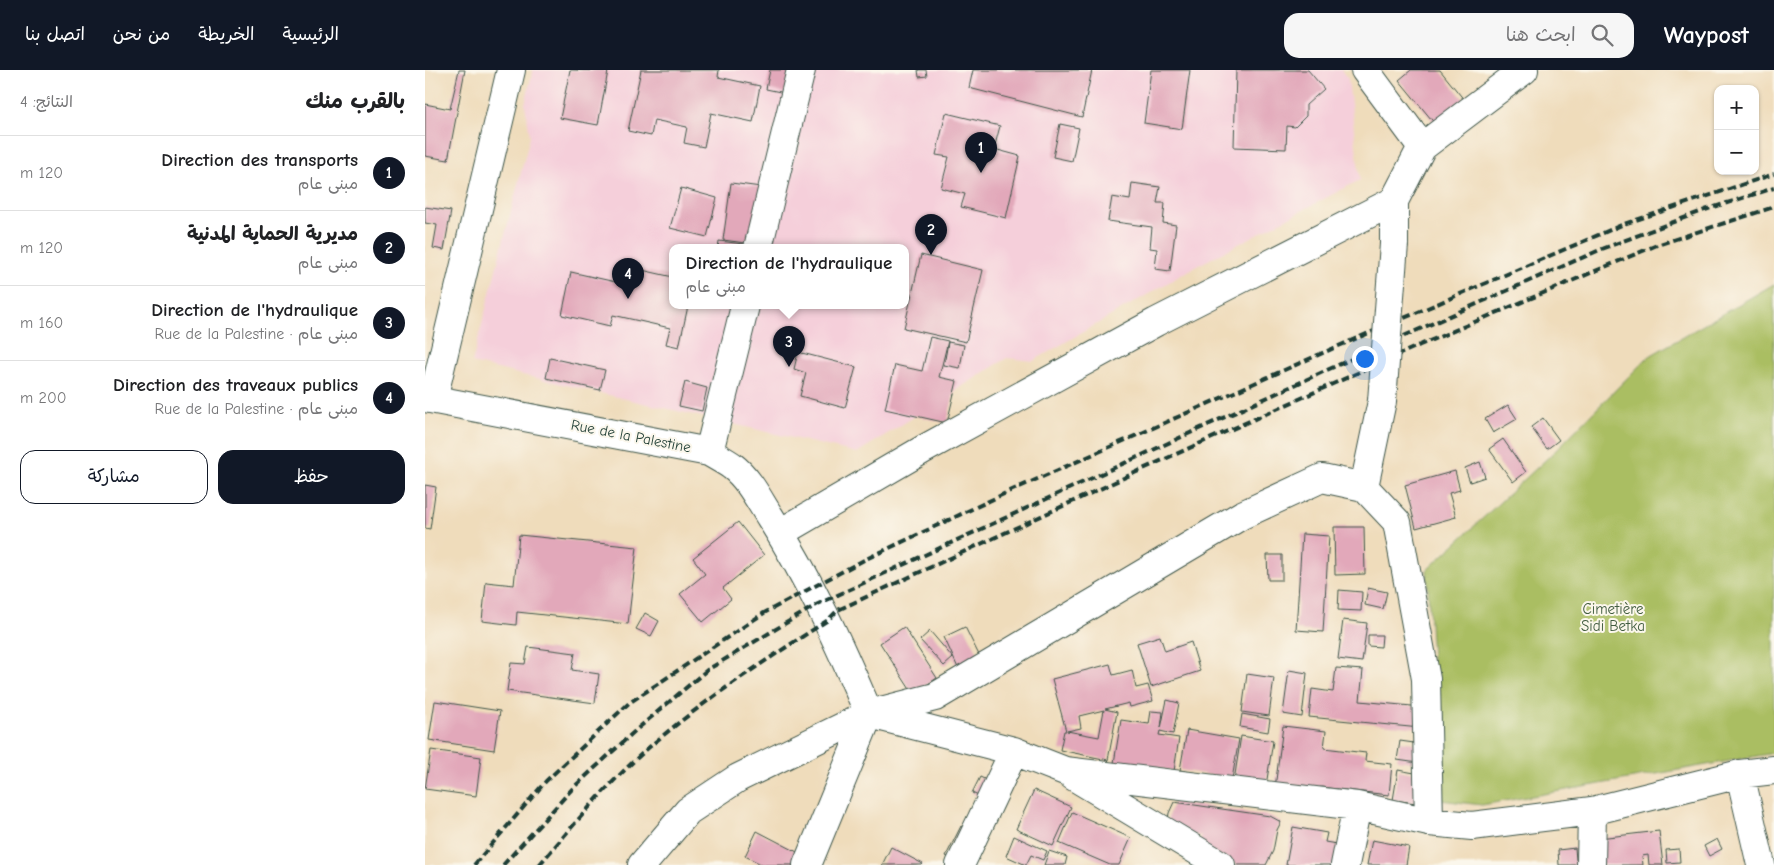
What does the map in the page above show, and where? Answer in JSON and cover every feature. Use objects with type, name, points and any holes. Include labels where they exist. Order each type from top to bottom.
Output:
[{"type":"street","points":[[429,398],[511,70]]},
{"type":"street","points":[[759,244],[801,70]]},
{"type":"street","points":[[1365,70],[1422,147]]},
{"type":"street","points":[[1364,487],[1382,402],[1394,244],[1393,200],[1422,147],[1524,70]]},
{"type":"street","points":[[785,542],[924,449],[1147,327],[1393,200]]},
{"type":"street","points":[[709,452],[744,309]]},
{"type":"street","name":"Rue de la Palestine","points":[[429,398],[709,452],[733,466],[751,486],[785,542],[828,620],[869,714]]},
{"type":"street","points":[[642,865],[688,811],[738,778],[869,714],[935,697],[1251,510],[1322,478],[1364,487],[1397,522],[1426,679],[1429,822]]},
{"type":"street","points":[[869,714],[1014,750],[1065,771],[1221,865]]},
{"type":"street","points":[[807,865],[869,714]]},
{"type":"street","points":[[960,865],[1014,750]]},
{"type":"street","points":[[1065,771],[1357,806],[1429,822],[1472,826],[1592,811],[1740,774],[1774,770]]},
{"type":"street","points":[[1740,774],[1761,865]]},
{"type":"street","points":[[1345,865],[1357,806]]},
{"type":"street","points":[[1591,865],[1592,811]]},
{"type":"shaded area","points":[[533,70],[1341,70],[1348,79],[1360,180],[1195,267],[1033,361],[1007,358],[857,453],[472,363],[530,137],[525,104]]},
{"type":"green space","name":"Cimetière Sidi Betka","points":[[1774,284],[1774,753],[1482,805],[1440,800],[1427,570],[1554,452],[1648,357]]},
{"type":"building","points":[[459,70],[465,70],[448,160],[425,156],[425,104],[450,109]]},
{"type":"building","points":[[570,70],[608,71],[598,125],[560,118]]},
{"type":"building","points":[[641,70],[719,70],[718,77],[760,86],[753,122],[711,113],[704,147],[684,143],[687,127],[654,120],[651,136],[628,131]]},
{"type":"building","points":[[770,70],[794,70],[790,94],[766,89]]},
{"type":"building","points":[[918,70],[926,70],[927,76],[919,77]]},
{"type":"building","points":[[973,70],[1092,70],[1082,117],[969,88]]},
{"type":"building","points":[[1151,70],[1190,70],[1182,129],[1144,123]]},
{"type":"building","points":[[1236,70],[1308,70],[1324,89],[1306,105],[1306,116],[1295,127],[1287,126],[1286,149],[1234,147]]},
{"type":"building","points":[[1411,70],[1440,70],[1465,101],[1436,125],[1399,80]]},
{"type":"building","points":[[946,113],[1000,126],[994,149],[1020,156],[1006,218],[961,207],[965,194],[941,188],[949,157],[936,155]]},
{"type":"building","points":[[1060,124],[1079,128],[1072,161],[1053,157]]},
{"type":"building","points":[[731,183],[761,187],[753,244],[723,240]]},
{"type":"building","points":[[1132,183],[1160,187],[1157,203],[1165,203],[1163,223],[1176,225],[1170,271],[1155,269],[1157,249],[1150,248],[1152,227],[1108,221],[1112,197],[1130,200]]},
{"type":"building","points":[[681,188],[717,198],[707,237],[670,228]]},
{"type":"building","points":[[425,207],[451,211],[444,250],[433,248],[437,225],[425,223]]},
{"type":"building","points":[[719,241],[743,244],[719,244]]},
{"type":"building","points":[[921,255],[983,270],[966,342],[904,328]]},
{"type":"building","points":[[624,266],[669,276],[669,309],[687,309],[679,347],[666,344],[670,328],[613,315],[610,326],[562,315],[571,272],[620,283]]},
{"type":"building","points":[[930,337],[948,341],[939,377],[957,381],[947,423],[885,409],[895,365],[922,371]]},
{"type":"building","points":[[948,342],[964,345],[960,368],[944,365]]},
{"type":"building","points":[[798,352],[856,367],[845,408],[800,396],[806,373],[794,369]]},
{"type":"building","points":[[550,358],[605,370],[600,390],[546,378]]},
{"type":"building","points":[[685,382],[707,388],[702,411],[679,406]]},
{"type":"building","points":[[1508,405],[1517,419],[1493,433],[1485,419]]},
{"type":"building","points":[[1543,418],[1559,440],[1547,449],[1531,427]]},
{"type":"building","points":[[1503,439],[1526,472],[1513,482],[1489,449]]},
{"type":"building","points":[[1480,462],[1485,477],[1470,482],[1465,468]]},
{"type":"building","points":[[1455,471],[1460,490],[1449,493],[1456,517],[1416,528],[1405,485]]},
{"type":"building","points":[[425,485],[436,487],[430,529],[425,528]]},
{"type":"building","points":[[738,522],[764,555],[723,588],[731,599],[703,622],[680,594],[705,574],[693,558]]},
{"type":"building","points":[[1334,527],[1364,527],[1365,574],[1335,575]]},
{"type":"building","points":[[1302,534],[1329,536],[1323,632],[1296,630]]},
{"type":"building","points":[[519,535],[637,547],[628,624],[517,612],[516,625],[482,621],[486,582],[514,585]]},
{"type":"building","points":[[1267,555],[1282,555],[1282,580],[1268,580]]},
{"type":"building","points":[[1368,588],[1387,592],[1383,609],[1365,605]]},
{"type":"building","points":[[1339,590],[1362,592],[1361,611],[1338,610]]},
{"type":"building","points":[[645,613],[659,621],[651,636],[636,629]]},
{"type":"building","points":[[1343,620],[1367,623],[1362,662],[1338,659]]},
{"type":"building","points":[[904,627],[937,678],[913,694],[880,643]]},
{"type":"building","points":[[965,627],[980,657],[958,668],[944,637]]},
{"type":"building","points":[[930,631],[953,658],[944,666],[920,640]]},
{"type":"building","points":[[1368,635],[1382,635],[1381,647],[1368,646]]},
{"type":"building","points":[[1160,636],[1165,651],[1191,642],[1200,671],[1151,687],[1137,643]]},
{"type":"building","points":[[528,647],[575,653],[572,670],[599,674],[595,703],[507,691],[511,663],[525,664]]},
{"type":"building","points":[[1110,664],[1113,675],[1132,670],[1136,688],[1148,685],[1153,701],[1130,707],[1129,703],[1105,709],[1117,712],[1108,760],[1060,750],[1064,731],[1066,731],[1052,679]],"holes":[[[1104,710],[1099,737],[1067,731],[1081,728],[1079,716]]]},
{"type":"building","points":[[1336,668],[1363,670],[1360,701],[1422,707],[1420,728],[1309,717],[1312,689],[1333,692]]},
{"type":"building","points":[[1289,670],[1307,673],[1302,717],[1283,714]]},
{"type":"building","points":[[1247,674],[1274,678],[1269,716],[1242,712]]},
{"type":"building","points":[[1167,700],[1179,703],[1173,734],[1160,731],[1159,735],[1179,738],[1174,771],[1114,763],[1121,720],[1149,724],[1151,711],[1163,712],[1161,728]]},
{"type":"building","points":[[435,701],[500,711],[494,750],[429,740]]},
{"type":"building","points":[[1242,714],[1270,719],[1268,732],[1240,727]]},
{"type":"building","points":[[1283,726],[1326,731],[1324,748],[1366,753],[1365,761],[1392,764],[1389,795],[1320,787],[1319,794],[1275,788]]},
{"type":"building","points":[[1187,730],[1239,739],[1232,779],[1180,770]]},
{"type":"building","points":[[1241,736],[1273,741],[1266,786],[1234,781]]},
{"type":"building","points":[[1400,741],[1421,744],[1418,763],[1397,760]]},
{"type":"building","points":[[431,750],[481,757],[476,796],[425,789]]},
{"type":"building","points":[[1398,770],[1420,774],[1416,803],[1393,800]]},
{"type":"building","points":[[980,777],[995,784],[987,800],[972,793]]},
{"type":"building","points":[[1034,790],[1071,807],[1053,846],[1016,829]]},
{"type":"building","points":[[1174,802],[1270,816],[1281,822],[1277,830],[1273,851],[1266,865],[1237,865],[1199,845],[1201,836],[1182,834],[1167,826],[1169,813]]},
{"type":"building","points":[[1072,812],[1131,838],[1119,865],[1110,865],[1059,843]]},
{"type":"building","points":[[961,826],[977,834],[961,864],[946,856]]},
{"type":"building","points":[[1293,827],[1327,833],[1325,842],[1348,846],[1344,865],[1286,865]]},
{"type":"building","points":[[757,831],[803,855],[798,865],[763,865],[745,856]]},
{"type":"building","points":[[1659,831],[1663,865],[1649,865],[1648,855],[1642,856],[1643,865],[1602,865],[1599,838]]},
{"type":"building","points":[[1014,836],[1047,851],[1043,860],[1031,855],[1026,865],[1006,856]]},
{"type":"building","points":[[1717,839],[1722,849],[1709,856],[1704,846]]},
{"type":"building","points":[[1372,840],[1409,847],[1406,865],[1367,865]]},
{"type":"building","points":[[891,847],[923,864],[882,865]]},
{"type":"building","points":[[1575,848],[1576,860],[1588,859],[1588,865],[1559,865],[1558,850]]},
{"type":"building","points":[[1679,849],[1680,862],[1667,863],[1666,850]]},
{"type":"building","points":[[1049,851],[1067,857],[1065,865],[1044,865]]},
{"type":"railway","points":[[474,865],[546,781],[629,703],[764,613],[864,560],[1008,492],[1334,348],[1624,224],[1774,174]]},
{"type":"railway","points":[[503,865],[573,788],[636,730],[707,670],[818,604],[1338,365],[1602,249],[1705,210],[1774,188]]},
{"type":"railway","points":[[539,865],[582,815],[643,752],[721,691],[828,620],[838,610],[1156,463],[1420,345],[1657,245],[1774,207]]},
{"type":"place","name":"Direction des transports","points":[[981,173]]},
{"type":"place","name":"مديرية الحماية المدنية","points":[[931,255]]},
{"type":"place","name":"Direction des traveaux publics","points":[[628,299]]},
{"type":"place","name":"Direction de l'hydraulique","points":[[789,367]]}]
